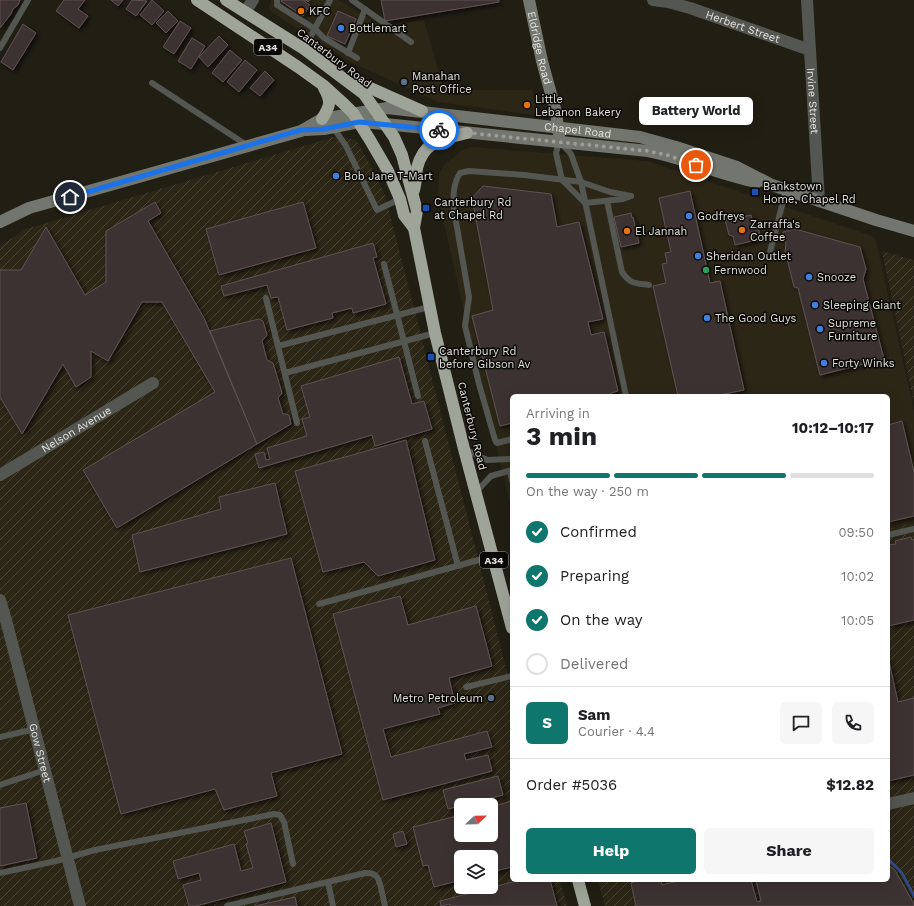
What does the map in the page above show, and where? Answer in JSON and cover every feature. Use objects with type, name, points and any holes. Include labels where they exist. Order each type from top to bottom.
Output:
[{"type":"highway","name":"Canterbury Road","points":[[197,0],[323,85],[337,97],[356,118],[388,171],[400,199],[404,215],[414,228]]},
{"type":"highway","name":"Canterbury Road","points":[[226,0],[304,49],[364,94],[394,137],[402,155],[417,211],[414,228],[435,333],[464,449],[510,620]]},
{"type":"highway","points":[[349,83],[368,87],[422,111]]},
{"type":"highway","points":[[322,120],[328,110],[330,101],[323,85]]},
{"type":"highway","points":[[413,195],[420,159],[428,146],[438,140],[467,133]]},
{"type":"highway","points":[[579,882],[585,906]]},
{"type":"main road","name":"Eldridge Road","points":[[529,0],[542,61],[556,112],[560,142]]},
{"type":"main road","name":"Chapel Road","points":[[356,118],[375,110],[387,108],[558,128],[618,133],[658,142],[737,167],[772,185],[914,231]]},
{"type":"main road","name":"Chapel Road","points":[[356,118],[385,124],[661,154],[735,178],[772,185]]},
{"type":"main road","points":[[301,130],[332,127],[356,118]]},
{"type":"main road","points":[[0,222],[29,208],[248,146],[301,130],[322,120],[356,118]]},
{"type":"street","points":[[245,12],[253,0]]},
{"type":"street","name":"Herbert Street","points":[[653,0],[668,1],[733,22],[810,50]]},
{"type":"street","name":"Irvine Street","points":[[807,0],[819,201]]},
{"type":"street","name":"Nelson Avenue","points":[[0,475],[153,383]]},
{"type":"street","name":"Gow Street","points":[[0,600],[80,906]]},
{"type":"street","points":[[890,804],[914,798]]},
{"type":"lane","points":[[0,48],[28,0]]},
{"type":"lane","points":[[277,0],[277,4],[314,29],[324,38],[357,58]]},
{"type":"lane","points":[[304,49],[330,0]]},
{"type":"lane","points":[[352,0],[411,42]]},
{"type":"lane","points":[[348,52],[365,9]]},
{"type":"lane","points":[[152,83],[248,146]]},
{"type":"lane","points":[[332,127],[346,146],[377,210],[400,199]]},
{"type":"lane","points":[[510,440],[497,443],[495,440],[465,326],[469,297],[465,266],[456,225],[453,196],[456,180],[460,173],[469,171],[524,175],[562,180],[581,182],[610,192],[631,196],[623,199],[585,202],[562,180],[556,153],[560,142],[571,154],[581,182],[585,202],[626,394]]},
{"type":"lane","points":[[770,256],[786,190]]},
{"type":"lane","points":[[607,201],[622,272],[627,279],[635,283],[649,285]]},
{"type":"lane","points":[[384,264],[418,396]]},
{"type":"lane","points":[[266,298],[297,423]]},
{"type":"lane","points":[[278,346],[429,307]]},
{"type":"lane","points":[[285,373],[435,333]]},
{"type":"lane","points":[[424,441],[458,566]]},
{"type":"lane","points":[[464,449],[487,460],[510,459]]},
{"type":"lane","points":[[476,492],[491,476],[510,470]]},
{"type":"lane","points":[[890,535],[914,529]]},
{"type":"lane","points":[[319,604],[493,556]]},
{"type":"lane","points":[[466,687],[510,676]]},
{"type":"lane","points":[[0,737],[34,729]]},
{"type":"lane","points":[[0,785],[45,770]]},
{"type":"lane","points":[[0,873],[68,858],[95,850],[274,814],[280,815],[284,822],[293,864]]},
{"type":"lane","points":[[227,906],[365,873],[373,873],[377,877],[385,906]]},
{"type":"lane","points":[[328,882],[333,906]]},
{"type":"shaded area","points":[[271,0],[338,0],[382,26],[424,20],[444,90],[532,90],[537,110],[533,115],[438,102],[350,62],[274,14],[269,7]]},
{"type":"shaded area","points":[[337,136],[356,140],[385,195],[510,683],[510,882],[561,882],[567,906],[0,906],[0,246],[26,229]]},
{"type":"shaded area","points":[[471,147],[647,161],[875,237],[914,410],[914,522],[890,528],[890,394],[510,394],[510,504],[438,197],[439,174],[444,165],[461,151]]},
{"type":"shaded area","points":[[882,251],[914,260],[914,403]]},
{"type":"shaded area","points":[[914,522],[914,906],[605,906],[599,882],[890,882],[890,528]]},
{"type":"building","points":[[0,0],[20,0],[18,5],[13,9],[0,28]]},
{"type":"building","points":[[64,0],[85,0],[78,9],[88,16],[79,28],[56,11]]},
{"type":"building","points":[[111,0],[123,0],[118,6]]},
{"type":"building","points":[[132,0],[147,1],[136,16],[126,9]]},
{"type":"building","points":[[152,0],[164,11],[152,25],[140,15]]},
{"type":"building","name":"KFC","points":[[306,0],[305,2],[310,5],[303,16],[281,1]]},
{"type":"building","points":[[381,0],[499,0],[499,2],[385,21]]},
{"type":"building","points":[[168,11],[178,21],[166,33],[156,23]]},
{"type":"building","name":"Bottlemart","points":[[338,11],[356,19],[345,44],[327,36]]},
{"type":"building","points":[[180,21],[191,28],[174,54],[163,47]]},
{"type":"building","points":[[23,24],[36,33],[13,70],[1,62]]},
{"type":"building","points":[[219,36],[228,45],[208,67],[199,57]]},
{"type":"building","points":[[192,38],[205,46],[191,69],[178,61]]},
{"type":"building","points":[[230,50],[242,60],[223,82],[212,73]]},
{"type":"building","points":[[245,60],[257,70],[239,92],[227,82]]},
{"type":"building","points":[[265,71],[274,80],[260,96],[250,88]]},
{"type":"building","points":[[483,186],[551,194],[557,227],[579,222],[603,319],[588,322],[591,335],[604,332],[618,391],[611,394],[510,394],[510,424],[500,426],[472,316],[493,310],[472,198]]},
{"type":"building","points":[[690,191],[710,283],[720,281],[744,390],[725,394],[678,394],[653,286],[666,283],[662,264],[667,263],[665,253],[671,252],[659,198]]},
{"type":"building","points":[[155,202],[161,213],[148,221],[204,318],[257,444],[117,528],[83,470],[215,392],[162,302],[142,302],[108,361],[91,351],[91,377],[76,387],[63,364],[22,434],[0,397],[0,270],[21,270],[46,227],[85,295],[106,282],[106,231]]},
{"type":"building","points":[[303,202],[316,248],[219,275],[206,229]]},
{"type":"building","name":"El Jannah","points":[[631,213],[639,243],[621,247],[614,217]]},
{"type":"building","name":"Zarraffa's Coffee","points":[[751,215],[755,229],[759,230],[761,239],[735,245],[733,236],[729,235],[725,220]]},
{"type":"building","points":[[795,229],[860,247],[866,269],[863,279],[884,359],[820,375],[798,288],[794,287],[785,251],[786,244],[783,232]]},
{"type":"building","points":[[373,243],[377,257],[373,258],[386,304],[353,313],[352,308],[332,313],[333,318],[287,330],[278,297],[271,298],[267,285],[224,296],[221,286]]},
{"type":"building","points":[[259,319],[263,321],[267,335],[262,341],[267,360],[273,363],[282,393],[278,398],[283,414],[289,415],[291,424],[257,444],[210,331]]},
{"type":"building","points":[[399,357],[412,404],[424,401],[432,429],[375,446],[372,435],[259,468],[255,454],[264,452],[266,460],[270,459],[267,448],[307,436],[302,419],[310,417],[301,386]]},
{"type":"building","points":[[902,421],[914,472],[914,516],[890,522],[890,424]]},
{"type":"building","points":[[406,440],[435,560],[378,576],[364,562],[323,572],[295,471]]},
{"type":"building","points":[[275,483],[287,534],[140,572],[132,535],[221,509],[219,497]]},
{"type":"building","points":[[911,537],[912,540],[914,539],[914,620],[890,626],[890,545],[896,544],[895,541]]},
{"type":"building","points":[[291,558],[342,754],[271,773],[277,796],[224,810],[215,789],[121,814],[68,615]]},
{"type":"building","points":[[400,596],[408,625],[476,606],[492,666],[449,678],[455,703],[438,708],[440,714],[383,729],[391,757],[487,731],[492,747],[464,754],[466,760],[488,755],[492,771],[383,800],[333,614]]},
{"type":"building","points":[[890,666],[898,702],[914,698],[914,775],[890,781]]},
{"type":"building","points":[[498,776],[503,795],[491,798],[454,798],[454,807],[448,809],[443,790]]},
{"type":"building","points":[[510,802],[510,867],[498,870],[498,850],[454,850],[454,882],[434,887],[428,865],[423,866],[413,827],[454,817],[454,842],[498,842],[498,805]]},
{"type":"building","points":[[26,803],[37,858],[0,866],[0,808]]},
{"type":"building","points":[[271,823],[286,882],[196,906],[189,906],[183,885],[201,880],[199,873],[178,879],[173,861],[234,844],[241,871],[253,868],[244,831]]},
{"type":"building","points":[[403,831],[407,844],[396,847],[393,834]]},
{"type":"building","points":[[890,866],[895,870],[914,906],[636,906],[631,883],[661,882],[662,885],[675,882],[752,882],[757,902],[761,901],[756,882],[890,882]]},
{"type":"building","points":[[512,882],[551,882],[557,906],[450,906],[450,904],[441,906],[440,901],[467,894],[498,894],[498,886]]},
{"type":"building","points":[[295,897],[297,906],[255,906]]},
{"type":"waterway","points":[[890,861],[901,872],[914,896]]},
{"type":"way so far","points":[[439,130],[648,151],[667,155],[696,165]]},
{"type":"place","name":"KFC","points":[[301,11]]},
{"type":"place","name":"Bottlemart","points":[[341,28]]},
{"type":"place","name":"Manahan Post Office","points":[[404,82]]},
{"type":"place","name":"Little Lebanon Bakery","points":[[527,105]]},
{"type":"place","name":"Battery World","points":[[696,165]]},
{"type":"place","name":"Bob Jane T-Mart","points":[[336,176]]},
{"type":"place","name":"Bankstown Home, Chapel Rd","points":[[755,192]]},
{"type":"place","name":"Canterbury Rd at Chapel Rd","points":[[426,208]]},
{"type":"place","name":"Godfreys","points":[[689,216]]},
{"type":"place","name":"Zarraffa's Coffee","points":[[742,230]]},
{"type":"place","name":"El Jannah","points":[[627,231]]},
{"type":"place","name":"Sheridan Outlet","points":[[698,256]]},
{"type":"place","name":"Fernwood","points":[[706,270]]},
{"type":"place","name":"Snooze","points":[[809,277]]},
{"type":"place","name":"Sleeping Giant","points":[[815,305]]},
{"type":"place","name":"The Good Guys","points":[[707,318]]},
{"type":"place","name":"Supreme Furniture","points":[[820,329]]},
{"type":"place","name":"Canterbury Rd before Gibson Av","points":[[431,357]]},
{"type":"place","name":"Forty Winks","points":[[824,363]]},
{"type":"place","name":"Metro Petroleum","points":[[491,698]]},
{"type":"route","points":[[70,197],[301,130],[324,129],[359,122],[439,130]]}]
